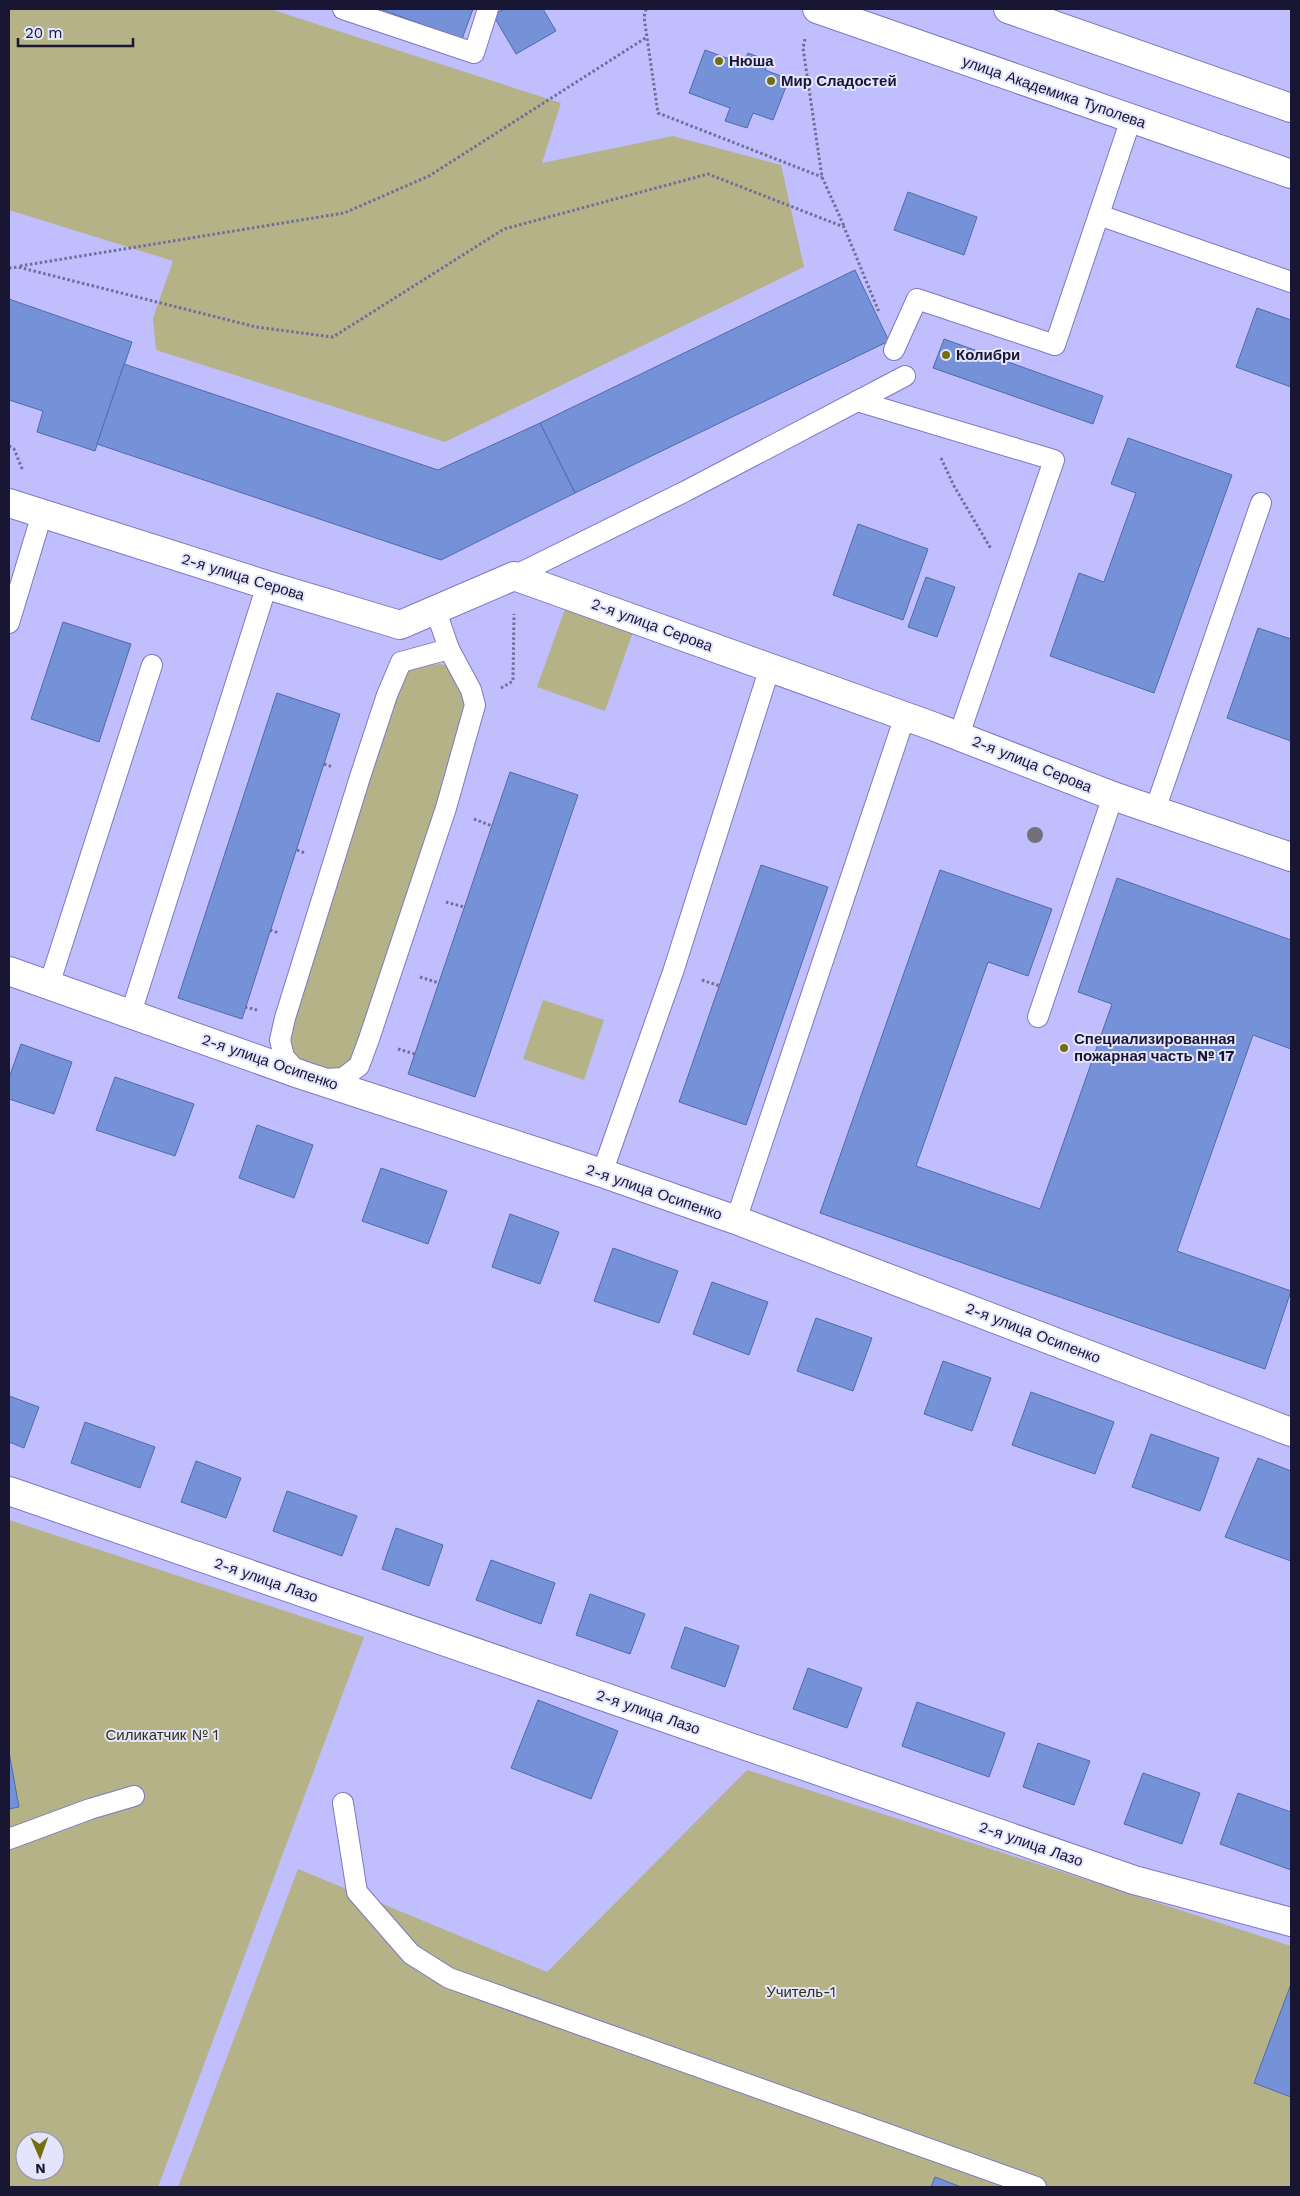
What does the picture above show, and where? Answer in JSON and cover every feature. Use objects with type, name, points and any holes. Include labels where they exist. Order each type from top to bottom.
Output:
[{"type":"street","points":[[1008,9],[1052,16],[1291,108]]},
{"type":"street","name":"улица Академика Туполева","points":[[812,21],[1131,118],[1291,174]]},
{"type":"street","name":"2-я улица Серова","points":[[9,503],[400,625],[514,576],[958,735],[1113,796],[1291,857]]},
{"type":"street","name":"2-я улица Осипенко","points":[[9,971],[302,1075],[602,1173],[736,1220],[1291,1432]]},
{"type":"street","name":"2-я улица Лазо","points":[[9,1492],[1125,1877],[1291,1922]]},
{"type":"lane","points":[[343,9],[474,54],[488,9]]},
{"type":"lane","points":[[894,350],[917,299],[1055,345],[1131,118]]},
{"type":"lane","points":[[1099,215],[1291,282]]},
{"type":"lane","points":[[514,576],[686,492],[905,376]]},
{"type":"lane","points":[[857,401],[1054,460],[958,735]]},
{"type":"lane","points":[[1155,810],[1262,503]]},
{"type":"lane","points":[[9,624],[42,514]]},
{"type":"lane","points":[[131,1013],[267,585]]},
{"type":"lane","points":[[436,611],[449,649],[471,690],[476,705],[446,808],[359,1066],[343,1078],[326,1079],[302,1075],[284,1057],[280,1040],[387,695],[401,662],[449,649]]},
{"type":"lane","points":[[49,985],[152,665]]},
{"type":"lane","points":[[602,1173],[673,972],[770,667]]},
{"type":"lane","points":[[736,1220],[905,716]]},
{"type":"lane","points":[[1038,1016],[1113,796]]},
{"type":"lane","points":[[9,1839],[90,1809],[134,1796]]},
{"type":"lane","points":[[343,1803],[357,1892],[411,1954],[449,1978],[1036,2187]]},
{"type":"path","points":[[646,9],[644,17],[658,113],[822,177]]},
{"type":"path","points":[[812,21],[803,48],[822,177],[894,350]]},
{"type":"path","points":[[9,268],[344,213],[429,176],[647,37]]},
{"type":"path","points":[[18,267],[256,327],[333,337],[504,228],[708,174],[844,227]]},
{"type":"path","points":[[925,421],[954,486],[993,553]]},
{"type":"path","points":[[476,705],[513,681],[514,576]]},
{"type":"green space","points":[[9,9],[270,9],[561,103],[542,163],[673,136],[781,165],[804,267],[445,442],[156,350],[153,318],[173,261],[9,210]]},
{"type":"green space","points":[[565,609],[633,632],[605,711],[537,687]]},
{"type":"green space","points":[[439,664],[450,666],[471,690],[359,1066],[335,1075],[289,1058],[285,1018],[399,668]]},
{"type":"green space","points":[[543,1000],[604,1020],[584,1080],[523,1059]]},
{"type":"green space","name":"Силикатчик № 1","points":[[9,1520],[364,1637],[158,2187],[9,2187]]},
{"type":"green space","name":"Учитель-1","points":[[747,1770],[1291,1946],[1291,2187],[178,2187],[298,1869],[547,1972]]},
{"type":"building","points":[[380,9],[473,9],[462,39]]},
{"type":"building","points":[[504,9],[543,9],[556,31],[516,54],[493,15]]},
{"type":"building","points":[[705,50],[743,64],[748,53],[769,61],[765,70],[789,79],[773,120],[753,113],[747,128],[725,121],[730,108],[689,93]]},
{"type":"building","points":[[908,192],[977,217],[964,255],[894,230]]},
{"type":"building","points":[[855,270],[889,341],[575,493],[540,423]]},
{"type":"building","points":[[9,299],[132,342],[95,451],[37,432],[43,411],[9,400]]},
{"type":"building","points":[[1257,308],[1291,320],[1291,387],[1236,367]]},
{"type":"building","points":[[944,339],[1103,396],[1093,424],[933,368]]},
{"type":"building","points":[[124,364],[438,470],[540,423],[575,493],[441,560],[97,444]]},
{"type":"building","points":[[1128,438],[1232,475],[1154,693],[1050,656],[1079,573],[1104,582],[1136,493],[1111,484]]},
{"type":"building","points":[[858,524],[928,549],[903,620],[833,595]]},
{"type":"building","points":[[926,577],[955,587],[937,637],[908,627]]},
{"type":"building","points":[[63,622],[131,644],[99,742],[31,719]]},
{"type":"building","points":[[1258,628],[1291,639],[1291,741],[1227,718]]},
{"type":"building","points":[[277,693],[340,714],[242,1019],[178,998]]},
{"type":"building","points":[[510,772],[578,795],[475,1097],[408,1074]]},
{"type":"building","points":[[761,865],[828,887],[746,1125],[679,1102]]},
{"type":"building","points":[[940,870],[1052,909],[1028,976],[988,962],[916,1166],[1040,1209],[1112,1004],[1078,992],[1117,878],[1291,940],[1291,1049],[1253,1035],[1177,1251],[1291,1291],[1265,1369],[820,1213]]},
{"type":"building","points":[[21,1044],[72,1062],[54,1114],[9,1099],[9,1078]]},
{"type":"building","points":[[115,1077],[194,1104],[175,1156],[96,1130]]},
{"type":"building","points":[[257,1125],[313,1145],[294,1198],[239,1178]]},
{"type":"building","points":[[381,1168],[447,1191],[428,1244],[362,1221]]},
{"type":"building","points":[[510,1214],[559,1232],[540,1284],[492,1267]]},
{"type":"building","points":[[613,1248],[678,1271],[659,1323],[594,1301]]},
{"type":"building","points":[[712,1282],[768,1302],[749,1355],[693,1334]]},
{"type":"building","points":[[816,1318],[872,1338],[853,1391],[797,1371]]},
{"type":"building","points":[[943,1361],[991,1378],[972,1431],[924,1414]]},
{"type":"building","points":[[1031,1392],[1114,1422],[1095,1474],[1012,1445]]},
{"type":"building","points":[[9,1396],[39,1407],[24,1448],[9,1442]]},
{"type":"building","points":[[85,1422],[155,1447],[140,1488],[71,1463]]},
{"type":"building","points":[[1151,1434],[1219,1458],[1200,1511],[1132,1487]]},
{"type":"building","points":[[1258,1458],[1291,1471],[1291,1561],[1225,1537]]},
{"type":"building","points":[[196,1461],[241,1478],[226,1518],[181,1502]]},
{"type":"building","points":[[287,1491],[357,1516],[342,1556],[273,1531]]},
{"type":"building","points":[[396,1528],[443,1545],[429,1586],[382,1569]]},
{"type":"building","points":[[491,1560],[555,1583],[541,1624],[476,1600]]},
{"type":"building","points":[[590,1594],[645,1614],[630,1654],[576,1635]]},
{"type":"building","points":[[685,1627],[739,1646],[725,1687],[671,1668]]},
{"type":"building","points":[[808,1668],[862,1688],[847,1728],[793,1709]]},
{"type":"building","points":[[538,1700],[618,1731],[591,1799],[511,1768]]},
{"type":"building","points":[[917,1702],[1005,1733],[989,1777],[902,1746]]},
{"type":"building","points":[[1038,1743],[1090,1761],[1074,1805],[1023,1787]]},
{"type":"building","points":[[9,1752],[19,1807],[9,1809]]},
{"type":"building","points":[[1143,1773],[1200,1793],[1182,1844],[1124,1824]]},
{"type":"building","points":[[1238,1793],[1291,1812],[1291,1870],[1220,1844]]},
{"type":"building","points":[[1291,1984],[1291,2097],[1254,2083]]},
{"type":"building","points":[[935,2177],[961,2187],[931,2187]]},
{"type":"place","name":"Нюша","points":[[719,61]]},
{"type":"place","name":"Мир Сладостей","points":[[771,81]]},
{"type":"place","name":"Колибри","points":[[946,355]]},
{"type":"place","name":"Специализированная пожарная часть № 17","points":[[1064,1048]]}]
